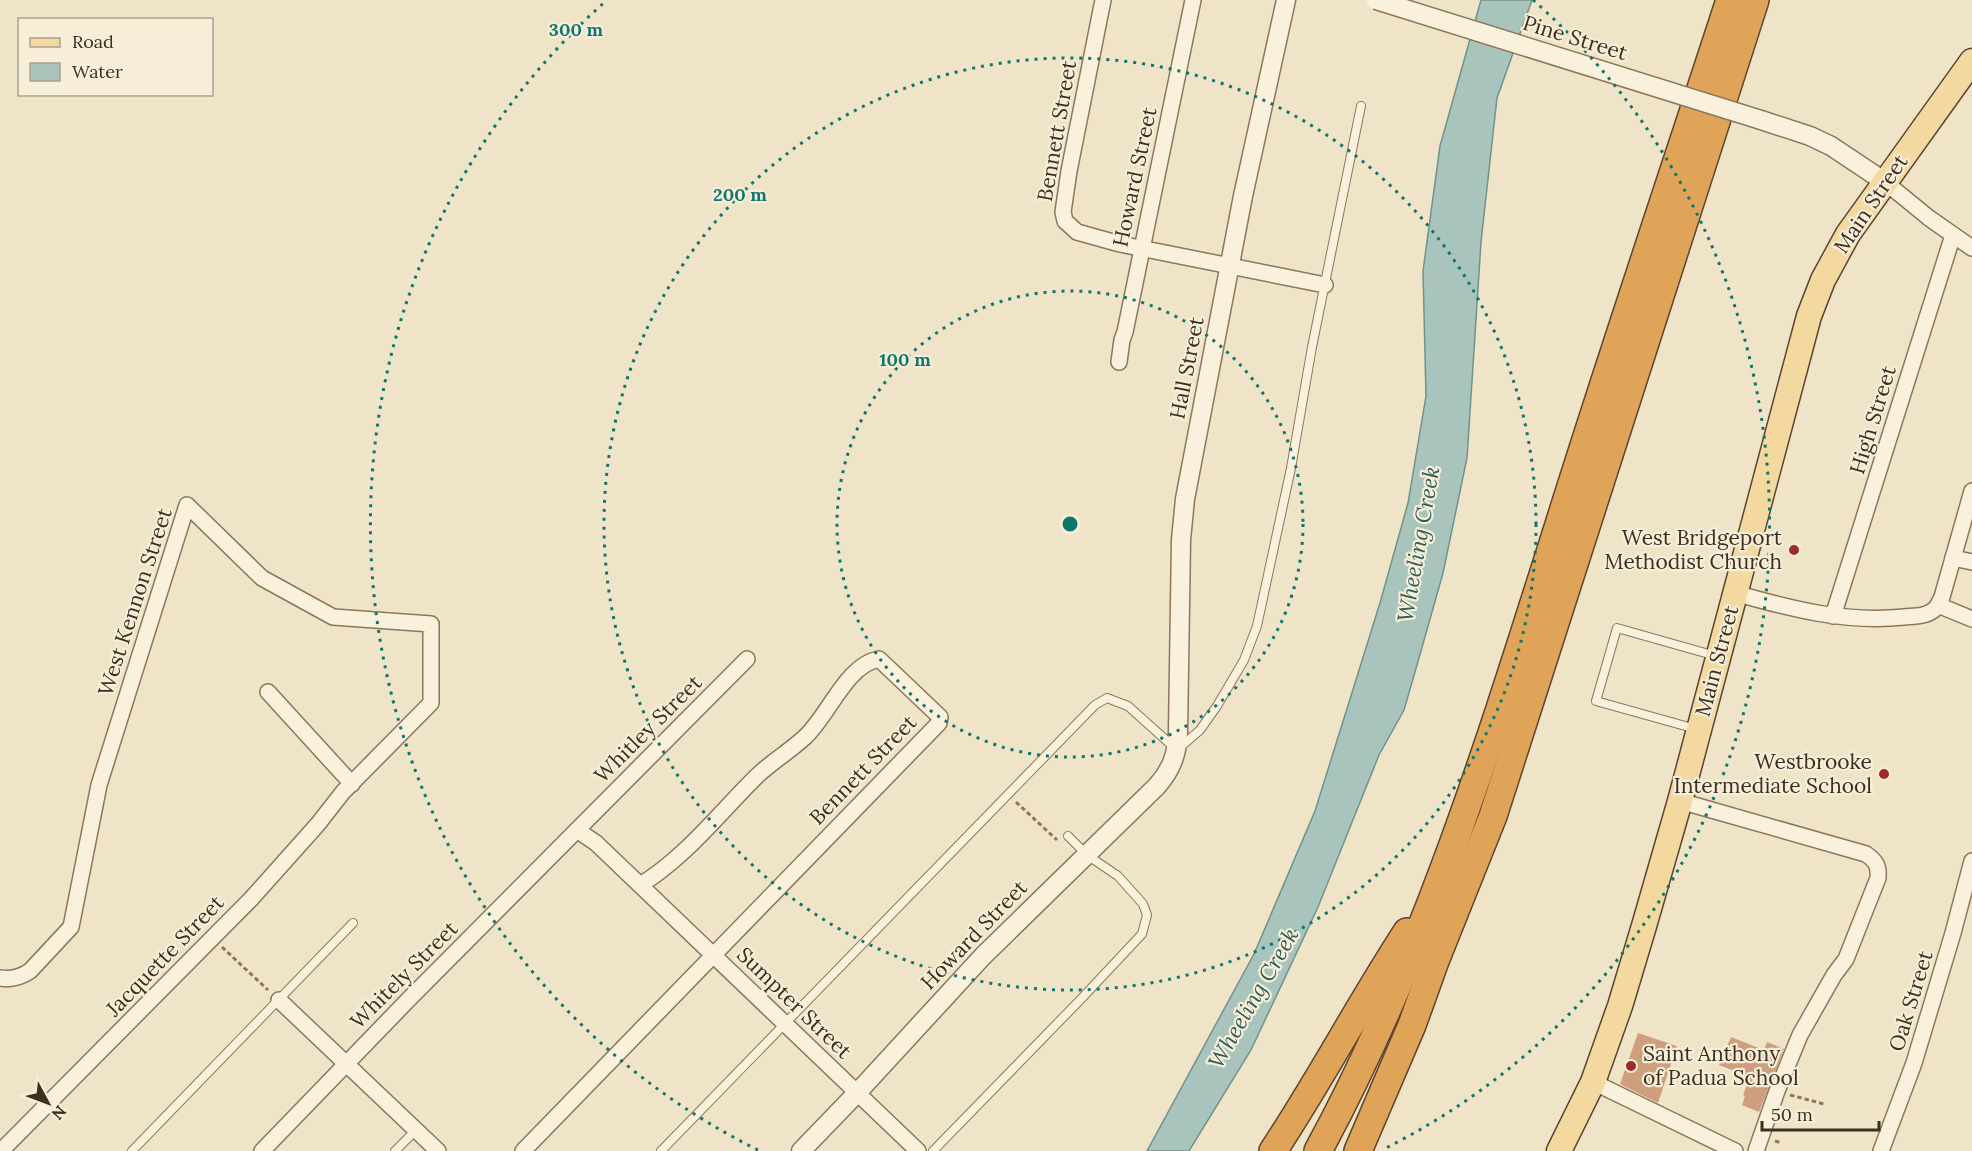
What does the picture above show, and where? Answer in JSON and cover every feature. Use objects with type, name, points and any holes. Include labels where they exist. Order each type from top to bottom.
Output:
[{"type":"highway","points":[[1318,1151],[1362,1066],[1387,1011],[1439,884],[1508,684],[1730,0]]},
{"type":"highway","points":[[1358,1151],[1412,1025],[1493,816],[1755,0]]},
{"type":"highway","points":[[1273,1151],[1327,1066],[1378,977],[1439,884]]},
{"type":"highway","points":[[1346,1151],[1412,1025]]},
{"type":"main road","name":"Main Street","points":[[1559,1151],[1593,1082],[1620,1006],[1680,801],[1809,316],[1835,256],[1972,61]]},
{"type":"street","name":"Bennett Street","points":[[1103,0],[1069,171],[1063,212],[1065,221],[1077,232],[1108,241],[1324,285]]},
{"type":"street","name":"Howard Street","points":[[1119,362],[1122,340],[1144,249],[1193,0]]},
{"type":"street","name":"Hall Street","points":[[1177,750],[1181,540],[1185,499],[1245,185],[1286,0]]},
{"type":"street","name":"Pine Street","points":[[1376,0],[1810,136],[1831,146],[1885,182]]},
{"type":"street","points":[[1885,182],[1953,236],[1972,248]]},
{"type":"street","name":"High Street","points":[[1833,616],[1953,236]]},
{"type":"street","points":[[1735,593],[1790,608],[1833,616],[1893,618],[1925,615],[1938,605],[1948,581],[1972,491]]},
{"type":"street","name":"West Kennon Street","points":[[0,978],[22,976],[30,971],[71,927],[99,785],[187,505],[262,578],[333,618],[431,624],[431,703],[352,784]]},
{"type":"street","points":[[1953,558],[1972,562]]},
{"type":"street","points":[[1938,605],[1972,619]]},
{"type":"street","name":"Whitley Street","points":[[577,830],[747,659]]},
{"type":"street","name":"Bennett Street","points":[[523,1151],[939,723],[940,717],[879,659],[870,661],[857,669],[819,722],[804,738],[772,762],[666,866],[640,885]]},
{"type":"street","points":[[268,692],[352,784]]},
{"type":"street","name":"Howard Street","points":[[801,1151],[983,956],[1166,776],[1177,750]]},
{"type":"street","name":"Jacquette Street","points":[[1,1151],[251,899],[352,784]]},
{"type":"street","points":[[1680,801],[1866,854],[1874,859],[1879,868],[1878,878],[1846,959],[1834,975],[1800,1035],[1756,1151]]},
{"type":"street","name":"Sumpter Street","points":[[577,830],[596,843],[714,954],[918,1151]]},
{"type":"street","name":"Whitely Street","points":[[262,1151],[577,830]]},
{"type":"street","name":"Oak Street","points":[[1881,1151],[1911,1071],[1953,933],[1972,861]]},
{"type":"street","points":[[279,1000],[438,1151]]},
{"type":"street","points":[[1593,1082],[1736,1151]]},
{"type":"lane","points":[[661,1151],[1095,705],[1107,698],[1128,706],[1177,750],[1200,730],[1217,706],[1247,653],[1257,626],[1291,468],[1324,285],[1361,106]]},
{"type":"lane","points":[[1698,729],[1596,701],[1617,628],[1717,657]]},
{"type":"lane","points":[[933,1151],[1142,934],[1147,915],[1143,904],[1118,876],[1087,855],[1068,836]]},
{"type":"lane","points":[[132,1151],[353,923]]},
{"type":"lane","points":[[395,1151],[416,1130]]},
{"type":"path","points":[[1008,795],[1061,843]]},
{"type":"path","points":[[212,938],[279,1000]]},
{"type":"path","points":[[1802,1098],[1824,1104]]},
{"type":"water","name":"Wheeling Creek","points":[[1481,0],[1532,0],[1497,98],[1481,242],[1467,458],[1443,573],[1404,710],[1379,755],[1318,907],[1251,1050],[1189,1151],[1147,1151],[1254,954],[1315,811],[1380,603],[1408,503],[1426,396],[1423,271],[1440,146]]},
{"type":"building","points":[[1638,1033],[1677,1046],[1658,1103],[1620,1084]]},
{"type":"building","points":[[1731,1037],[1764,1050],[1767,1042],[1784,1049],[1759,1112],[1742,1105],[1750,1077],[1719,1065]]},
{"type":"place","name":"West Bridgeport Methodist Church","points":[[1794,550]]},
{"type":"place","name":"Westbrooke Intermediate School","points":[[1884,774]]},
{"type":"place","name":"Saint Anthony of Padua School","points":[[1631,1066]]}]
